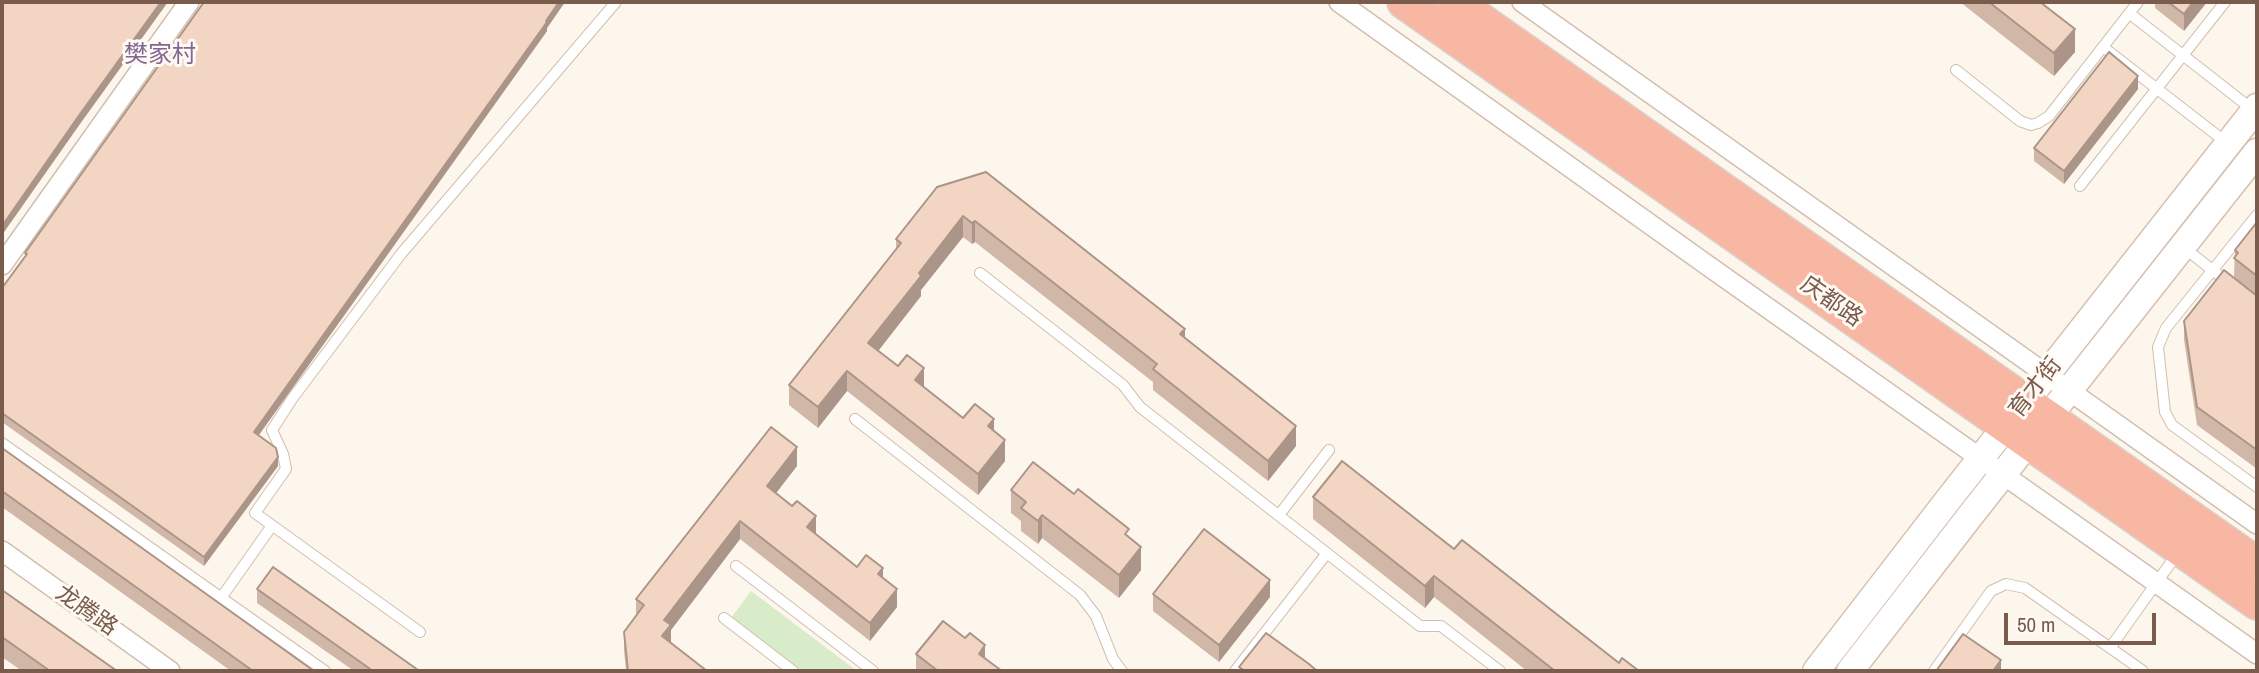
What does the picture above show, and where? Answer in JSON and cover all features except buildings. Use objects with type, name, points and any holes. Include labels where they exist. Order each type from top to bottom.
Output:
[{"type":"highway","name":"庆都路","points":[[1405,2],[2037,408],[2180,548],[2257,603]]},
{"type":"highway","name":"庆都路","points":[[1455,2],[2257,564]]},
{"type":"street","points":[[2,265],[189,2]]},
{"type":"street","points":[[1339,2],[2257,654]]},
{"type":"street","points":[[1522,2],[2037,408],[2257,524]]},
{"type":"street","name":"育才街","points":[[1850,671],[2003,474],[2037,408],[2256,109]]},
{"type":"street","name":"育才街","points":[[1816,671],[1980,458],[2037,408],[2183,247],[2256,155]]},
{"type":"street","name":"龙腾路","points":[[2,551],[170,671]]},
{"type":"lane","points":[[420,632],[255,513],[286,469],[283,454],[272,430],[292,399],[401,254],[616,2]]},
{"type":"lane","points":[[1956,70],[2020,121],[2031,125],[2049,116],[2138,2]]},
{"type":"lane","points":[[2080,186],[2225,2]]},
{"type":"lane","points":[[2129,13],[2256,109]]},
{"type":"lane","points":[[2103,47],[2228,144]]},
{"type":"lane","points":[[2257,215],[2166,328],[2158,347],[2165,412],[2172,425],[2257,487]]},
{"type":"lane","points":[[2183,247],[2239,291]]},
{"type":"lane","points":[[980,273],[1124,384],[1140,407],[1420,625],[1441,626],[1500,671]]},
{"type":"lane","points":[[855,419],[1080,595],[1096,616],[1114,659],[1122,671]]},
{"type":"lane","points":[[2,443],[325,671]]},
{"type":"lane","points":[[1279,515],[1329,450]]},
{"type":"lane","points":[[221,598],[271,527]]},
{"type":"lane","points":[[2110,648],[2180,548]]},
{"type":"lane","points":[[1235,671],[1327,553]]},
{"type":"lane","points":[[736,566],[873,671]]},
{"type":"lane","points":[[1934,671],[1991,591],[2006,584],[2025,588],[2143,671]]},
{"type":"lane","points":[[724,618],[793,671]]},
{"type":"green space","points":[[751,591],[857,671],[801,671],[731,618]]},
{"type":"district","name":"樊家村","points":[[160,56]]}]
